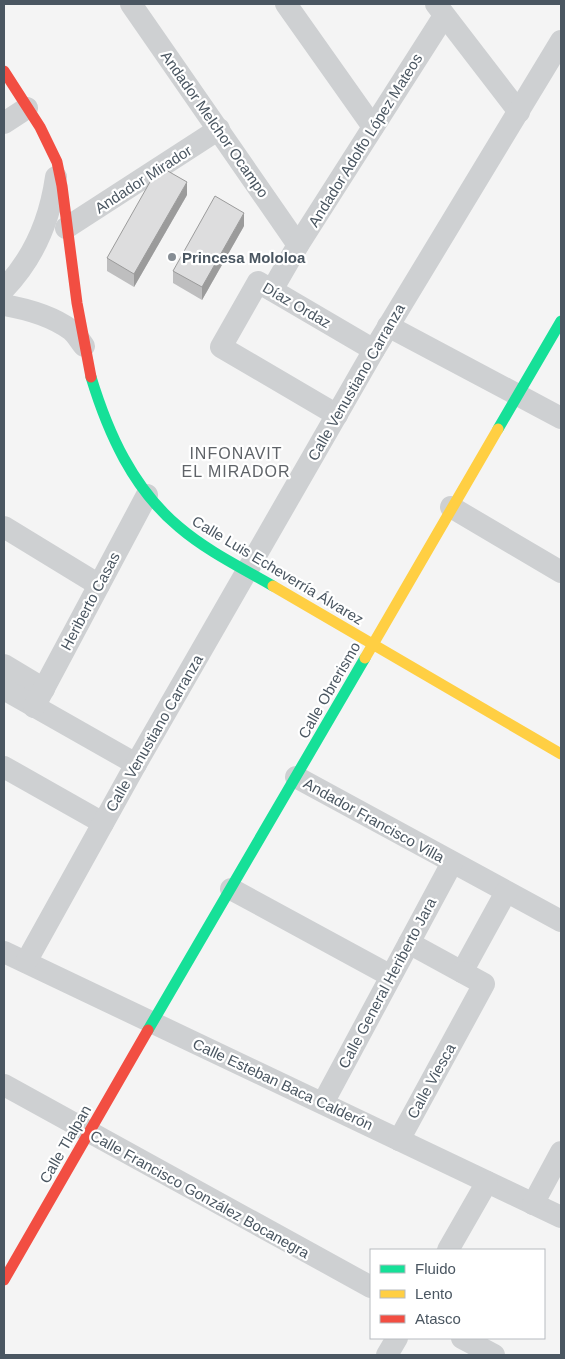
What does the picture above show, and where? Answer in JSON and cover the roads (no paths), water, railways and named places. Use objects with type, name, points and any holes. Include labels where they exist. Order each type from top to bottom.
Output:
[{"type":"street","name":"Andador Melchor Ocampo","points":[[131,4],[298,245]]},
{"type":"street","points":[[286,4],[373,127]]},
{"type":"street","points":[[440,10],[519,112]]},
{"type":"street","name":"Andador Adolfo López Mateos","points":[[272,290],[298,245],[373,127],[440,10]]},
{"type":"street","name":"Calle Venustiano Carranza","points":[[26,962],[136,764],[374,350],[561,41]]},
{"type":"street","name":"Calle Luis Echeverría Álvarez","points":[[4,71],[46,136],[57,164],[84,346],[91,380],[103,417],[121,456],[147,495],[176,525],[247,572],[561,754]]},
{"type":"street","points":[[4,123],[28,108]]},
{"type":"street","name":"Andador Mirador","points":[[66,228],[219,129]]},
{"type":"street","points":[[4,289],[23,268],[35,248],[53,198],[57,164]]},
{"type":"street","name":"Díaz Ordaz","points":[[337,415],[221,347],[258,282],[374,350]]},
{"type":"street","points":[[4,305],[31,310],[53,321],[72,331],[84,346]]},
{"type":"street","name":"Calle Obrerismo","points":[[153,1023],[561,321]]},
{"type":"street","points":[[388,326],[561,418]]},
{"type":"street","name":"Heriberto Casas","points":[[39,698],[147,495]]},
{"type":"street","points":[[452,507],[561,572]]},
{"type":"street","points":[[4,527],[99,584]]},
{"type":"street","points":[[4,665],[39,698],[136,764]]},
{"type":"street","points":[[4,689],[39,698]]},
{"type":"street","points":[[4,767],[103,823]]},
{"type":"street","name":"Andador Francisco Villa","points":[[296,777],[506,892]]},
{"type":"street","name":"Calle General Heriberto Jara","points":[[323,1104],[452,863]]},
{"type":"street","points":[[231,889],[391,976]]},
{"type":"street","points":[[409,943],[462,972],[506,892],[561,920]]},
{"type":"street","name":"Calle Esteban Baca Calderón","points":[[4,952],[561,1217]]},
{"type":"street","name":"Calle Viesca","points":[[398,1140],[484,984],[462,972]]},
{"type":"street","name":"Calle Tlalpan","points":[[4,1280],[88,1132],[153,1023]]},
{"type":"street","name":"Calle Francisco González Bocanegra","points":[[4,1085],[370,1286]]},
{"type":"street","points":[[534,1204],[561,1152]]},
{"type":"street","points":[[449,1249],[487,1182]]},
{"type":"street","points":[[387,1355],[397,1339]]},
{"type":"street","points":[[464,1339],[494,1355]]},
{"type":"place","name":"Princesa Mololoa","points":[[172,257]]},
{"type":"district","name":"INFONAVIT EL MIRADOR","points":[[236,462]]}]
